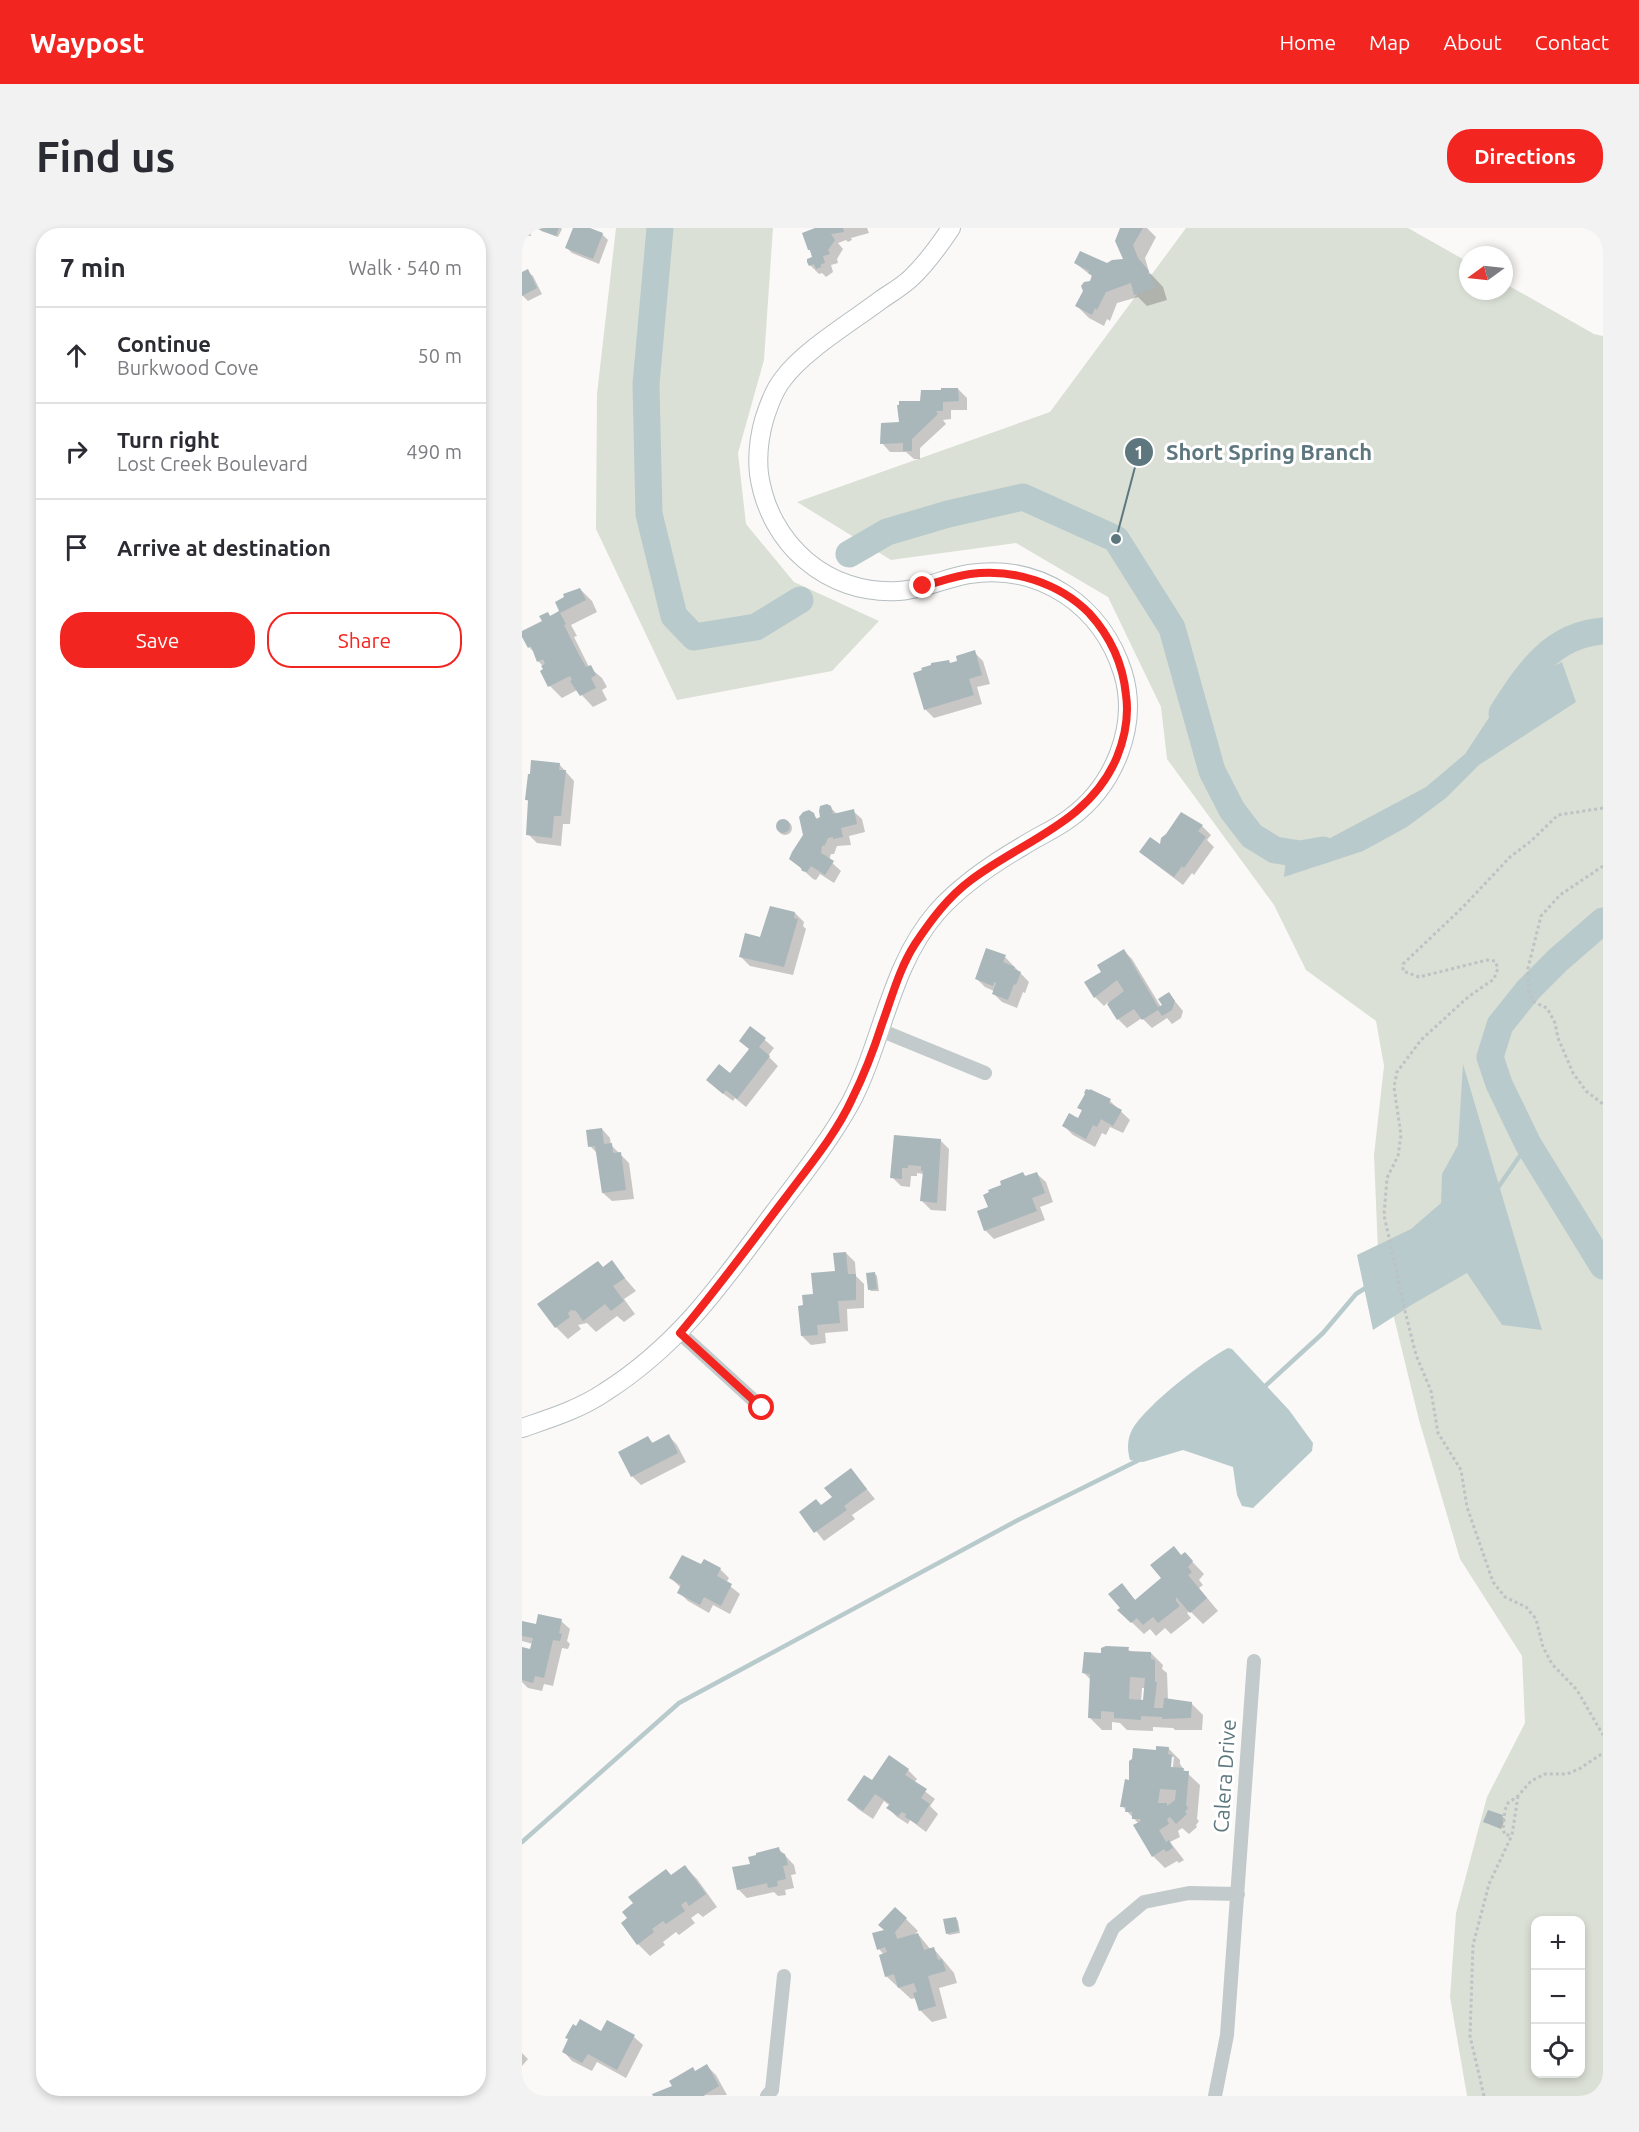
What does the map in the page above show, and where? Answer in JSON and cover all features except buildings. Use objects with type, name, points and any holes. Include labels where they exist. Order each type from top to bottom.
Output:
[{"type":"street","points":[[522,1428],[568,1412],[603,1394],[680,1333],[719,1286],[822,1149],[852,1101],[900,972],[913,947],[936,913],[970,881],[1019,848],[1070,818],[1095,795],[1110,774],[1124,740],[1128,706],[1124,677],[1112,646],[1100,625],[1078,602],[1057,588],[1036,580],[1007,574],[971,574],[902,591],[872,590],[845,583],[803,559],[787,543],[763,495],[758,469],[759,440],[767,410],[781,380],[802,358],[909,280],[938,248],[951,228]]},
{"type":"street","points":[[880,1030],[985,1073]]},
{"type":"street","points":[[680,1333],[762,1408]]},
{"type":"street","name":"Calera Drive","points":[[1215,2096],[1227,2035],[1254,1661]]},
{"type":"street","points":[[1089,1980],[1113,1928],[1144,1902],[1189,1893],[1238,1894]]},
{"type":"street","points":[[767,2096],[772,2090],[784,1976]]},
{"type":"path","points":[[1603,808],[1558,815],[1531,841],[1510,856],[1456,914],[1402,964],[1403,971],[1419,977],[1487,960],[1495,961],[1498,968],[1494,979],[1468,997],[1421,1040],[1397,1072],[1394,1087],[1401,1135],[1398,1156],[1387,1178],[1384,1215],[1416,1355],[1431,1390],[1438,1433],[1461,1470],[1467,1507],[1493,1582],[1505,1597],[1526,1607],[1536,1619],[1543,1647],[1552,1664],[1577,1689],[1603,1735]]},
{"type":"path","points":[[1603,866],[1560,895],[1541,916],[1528,968],[1528,990],[1534,1002],[1547,1008],[1555,1023],[1558,1038],[1572,1073],[1586,1091],[1603,1104]]},
{"type":"path","points":[[1512,1835],[1505,1835],[1504,1810],[1531,1780],[1545,1774],[1567,1774],[1603,1753]]},
{"type":"path","points":[[1484,2096],[1470,2036],[1473,1945],[1489,1884],[1512,1835],[1518,1796]]},
{"type":"shaded area","points":[[616,228],[773,228],[764,360],[738,453],[746,524],[794,582],[879,621],[832,671],[677,700],[596,529],[597,394]]},
{"type":"shaded area","points":[[1186,228],[1408,228],[1459,257],[1459,300],[1513,300],[1513,288],[1594,334],[1603,336],[1603,2096],[1467,2096],[1450,1997],[1456,1913],[1487,1797],[1525,1723],[1522,1656],[1460,1559],[1419,1420],[1378,1252],[1374,1155],[1384,1066],[1376,1021],[1306,970],[1274,905],[1167,759],[1161,707],[1108,597],[1016,543],[891,560],[797,502],[1050,412]]},
{"type":"shaded area","points":[[1562,662],[1576,702],[1479,765],[1446,798],[1407,827],[1363,851],[1284,877],[1287,850],[1321,843],[1426,787],[1465,754],[1490,716],[1523,681]]},
{"type":"shaded area","points":[[1463,1064],[1542,1330],[1502,1325],[1467,1273],[1373,1330],[1357,1255],[1411,1229],[1441,1203],[1442,1174],[1458,1145]]},
{"type":"shaded area","points":[[1228,1348],[1232,1349],[1289,1410],[1313,1443],[1312,1451],[1253,1508],[1242,1506],[1237,1495],[1233,1467],[1183,1450],[1143,1462],[1130,1460],[1128,1452],[1131,1432],[1140,1418],[1191,1373]]},
{"type":"waterway","points":[[660,228],[646,384],[649,514],[674,616],[694,637],[756,627],[800,600]]},
{"type":"waterway","points":[[849,554],[887,532],[948,514],[1023,497],[1116,539],[1172,628],[1212,771],[1232,810],[1252,836],[1275,850],[1300,854],[1323,850]]},
{"type":"waterway","points":[[1502,713],[1531,671],[1555,648],[1585,634],[1603,631]]},
{"type":"waterway","points":[[1603,921],[1528,990],[1500,1025],[1490,1057],[1499,1084],[1528,1144],[1603,1266]]},
{"type":"waterway","points":[[1497,1189],[1528,1144]]},
{"type":"waterway","points":[[1262,1389],[1323,1333],[1356,1294],[1367,1287]]},
{"type":"waterway","points":[[522,1842],[679,1703],[1018,1520],[1141,1459]]},
{"type":"place","name":"Short Spring Branch","points":[[1116,539]]},
{"type":"route","points":[[762,1408],[680,1333],[719,1286],[822,1149],[852,1101],[900,972],[913,947],[936,913],[970,881],[1019,848],[1070,818],[1095,795],[1110,774],[1124,740],[1128,706],[1124,677],[1112,646],[1100,625],[1078,602],[1057,588],[1036,580],[1007,574],[971,574],[923,586]]}]
